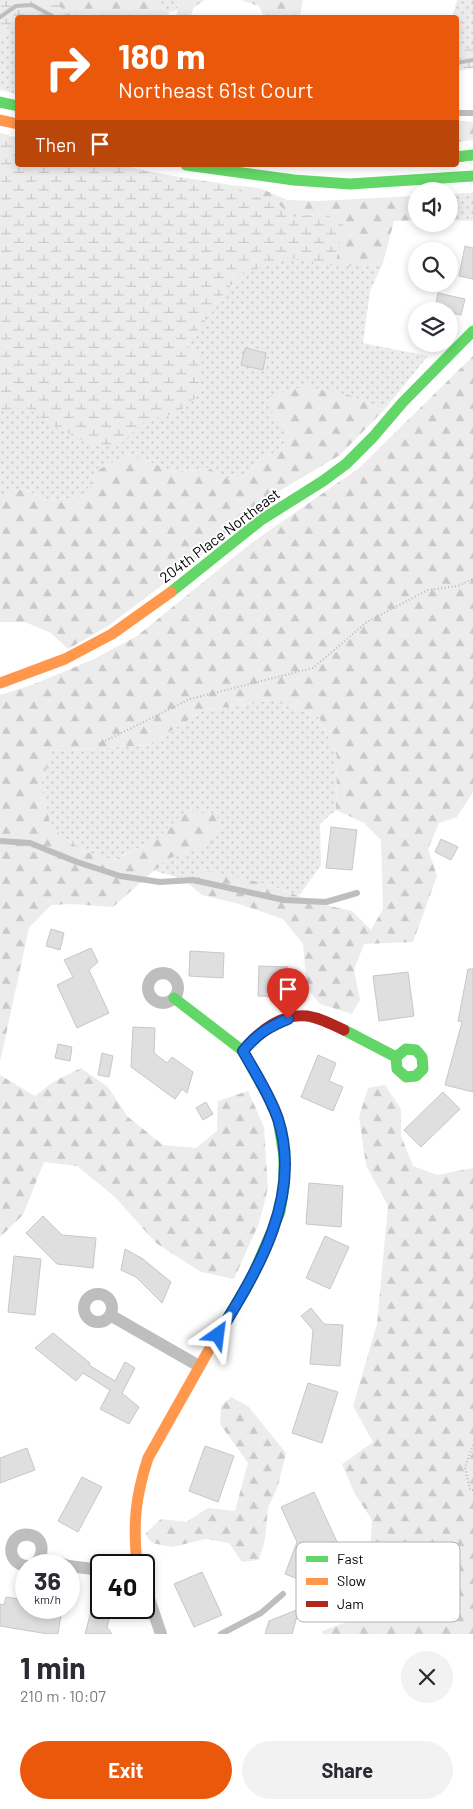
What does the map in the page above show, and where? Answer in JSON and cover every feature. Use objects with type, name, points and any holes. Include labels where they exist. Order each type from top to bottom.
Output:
[{"type":"street","points":[[0,102],[15,105]]},
{"type":"street","points":[[0,120],[15,123]]},
{"type":"street","points":[[459,157],[473,155]]},
{"type":"street","points":[[200,167],[294,180],[340,183],[410,181],[473,176]]},
{"type":"street","name":"204th Place Northeast","points":[[0,683],[65,659],[112,634],[153,606],[261,520],[346,464],[373,437],[403,402],[473,331]]},
{"type":"street","points":[[136,1554],[134,1533],[136,1507],[141,1480],[148,1458],[199,1366],[251,1279],[280,1212],[284,1187],[284,1157],[278,1118],[243,1051],[174,998]]},
{"type":"street","points":[[243,1051],[255,1036],[274,1024],[305,1016],[320,1020],[396,1057]]},
{"type":"street","points":[[110,1315],[199,1366]]},
{"type":"street","points":[[15,1561],[11,1552],[13,1543],[20,1537],[30,1535],[38,1540],[42,1549],[40,1554]]},
{"type":"street","points":[[155,1616],[161,1634]]},
{"type":"lane","points":[[459,113],[473,113]]},
{"type":"lane","points":[[0,841],[30,844],[120,876],[160,882],[193,880],[284,900],[326,902],[357,893]]},
{"type":"lane","points":[[221,1634],[261,1614],[283,1594]]},
{"type":"path","points":[[99,744],[190,699],[313,668],[367,622],[428,590],[458,586],[473,579]]},
{"type":"path","points":[[473,1446],[465,1467],[470,1490],[473,1490]]},
{"type":"green space","points":[[0,0],[50,0],[71,15],[15,15],[15,26],[8,26],[0,40]]},
{"type":"green space","points":[[50,0],[151,0],[169,12],[168,15],[71,15]]},
{"type":"green space","points":[[151,0],[180,0],[177,10],[169,12]]},
{"type":"green space","points":[[180,0],[205,0],[194,7],[191,15],[176,15]]},
{"type":"green space","points":[[240,0],[303,0],[300,15],[263,15],[259,6]]},
{"type":"green space","points":[[457,0],[473,0],[473,68],[459,70],[459,15],[453,15]]},
{"type":"green space","points":[[8,26],[15,26],[15,94],[0,90],[0,40]]},
{"type":"green space","points":[[473,49],[473,68],[459,70],[459,51]]},
{"type":"green space","points":[[459,122],[473,122],[473,140],[459,142]]},
{"type":"green space","points":[[0,133],[15,137],[15,167],[128,167],[230,185],[246,195],[275,201],[292,217],[324,213],[363,266],[383,263],[370,291],[363,343],[428,356],[384,410],[349,395],[272,413],[287,428],[283,448],[261,459],[246,476],[227,479],[209,468],[178,473],[129,454],[98,470],[83,497],[48,500],[23,489],[0,496]]},
{"type":"green space","points":[[0,133],[15,137],[15,167],[128,167],[230,185],[246,195],[275,201],[292,217],[324,213],[343,225],[335,266],[289,258],[244,273],[225,291],[213,311],[185,346],[202,356],[200,394],[177,413],[145,421],[120,445],[91,445],[52,425],[26,407],[0,411]]},
{"type":"green space","points":[[230,185],[260,188],[287,200],[318,201],[408,196],[408,220],[394,221],[383,263],[363,266],[335,266],[341,240],[324,213],[292,217],[274,201],[246,195]]},
{"type":"green space","points":[[473,193],[473,221],[458,220],[458,194]]},
{"type":"green space","points":[[473,356],[473,792],[457,817],[439,823],[428,849],[437,876],[413,942],[364,944],[354,970],[360,1000],[352,1014],[320,1004],[307,988],[303,944],[283,919],[239,904],[202,895],[183,879],[202,869],[270,885],[316,903],[352,911],[371,930],[383,909],[381,840],[364,823],[336,810],[337,756],[319,717],[271,700],[203,711],[148,745],[52,751],[41,785],[51,827],[83,851],[114,860],[157,839],[186,811],[217,814],[219,829],[210,844],[167,859],[113,907],[72,904],[51,905],[29,928],[0,1062],[0,695],[32,685],[94,659],[137,636],[250,544],[359,468]]},
{"type":"green space","points":[[305,386],[349,395],[384,410],[340,455],[266,499],[190,564],[144,599],[108,626],[68,649],[51,633],[25,622],[0,622],[0,496],[23,489],[48,500],[82,497],[98,470],[129,454],[178,473],[209,468],[227,479],[246,476],[261,459],[283,448],[287,428],[272,413],[269,396]]},
{"type":"green space","points":[[271,700],[319,717],[337,756],[336,810],[320,824],[321,865],[299,896],[270,885],[183,879],[152,870],[167,858],[210,844],[186,811],[157,839],[113,860],[83,851],[51,827],[41,785],[52,751],[148,745],[203,711]]},
{"type":"green space","points":[[81,1068],[108,1087],[128,1117],[163,1145],[196,1148],[217,1131],[218,1101],[248,1091],[264,1127],[268,1188],[259,1223],[234,1279],[201,1272],[156,1243],[115,1197],[77,1166],[44,1162],[23,1215],[0,1237],[0,1075],[35,1096],[53,1082]]},
{"type":"green space","points":[[385,1085],[401,1109],[401,1136],[413,1166],[437,1175],[473,1168],[473,1634],[323,1634],[322,1631],[347,1622],[460,1622],[460,1542],[371,1542],[372,1520],[355,1494],[342,1464],[373,1442],[353,1406],[377,1324],[388,1206],[366,1165],[359,1117],[368,1088]]},
{"type":"green space","points":[[231,1397],[248,1406],[286,1453],[278,1486],[268,1508],[265,1539],[259,1560],[242,1562],[229,1543],[206,1539],[172,1547],[152,1543],[145,1534],[161,1519],[186,1522],[208,1508],[235,1511],[248,1463],[220,1424],[221,1406]]},
{"type":"building","points":[[465,246],[473,248],[473,279],[459,276]]},
{"type":"building","points":[[438,293],[465,299],[461,315],[458,314],[458,302],[436,302]]},
{"type":"building","points":[[245,348],[266,353],[263,370],[241,365]]},
{"type":"building","points":[[331,827],[357,830],[352,870],[326,868]]},
{"type":"building","points":[[441,839],[458,847],[451,860],[435,852]]},
{"type":"building","points":[[51,929],[64,933],[60,950],[46,946]]},
{"type":"building","points":[[91,948],[98,962],[89,970],[109,1013],[77,1028],[57,985],[73,977],[64,960]]},
{"type":"building","points":[[190,951],[224,953],[223,978],[189,976]]},
{"type":"building","points":[[259,966],[288,967],[287,997],[258,996]]},
{"type":"building","points":[[468,969],[473,969],[473,1092],[445,1085],[462,1022],[458,1021]]},
{"type":"building","points":[[408,972],[414,1016],[379,1021],[373,976]]},
{"type":"building","points":[[133,1027],[155,1028],[154,1053],[167,1063],[172,1057],[193,1072],[187,1093],[182,1089],[175,1099],[131,1067]]},
{"type":"building","points":[[58,1044],[72,1047],[70,1061],[55,1058]]},
{"type":"building","points":[[102,1053],[113,1056],[109,1077],[98,1075]]},
{"type":"building","points":[[318,1055],[336,1063],[329,1081],[343,1087],[333,1111],[301,1097]]},
{"type":"building","points":[[443,1092],[460,1109],[421,1147],[404,1130]]},
{"type":"building","points":[[206,1102],[213,1114],[203,1120],[196,1108]]},
{"type":"building","points":[[309,1183],[343,1186],[341,1227],[306,1224]]},
{"type":"building","points":[[43,1216],[62,1235],[96,1238],[93,1268],[57,1264],[26,1233]]},
{"type":"building","points":[[325,1236],[349,1247],[330,1289],[306,1278]]},
{"type":"building","points":[[125,1249],[143,1259],[171,1282],[162,1303],[136,1277],[121,1270]]},
{"type":"building","points":[[14,1256],[41,1259],[35,1315],[8,1312]]},
{"type":"building","points":[[311,1308],[324,1324],[343,1325],[340,1366],[310,1364],[313,1330],[301,1316]]},
{"type":"building","points":[[53,1333],[90,1363],[89,1365],[115,1381],[125,1362],[135,1368],[122,1393],[139,1407],[129,1424],[100,1409],[110,1390],[83,1373],[76,1381],[35,1348]]},
{"type":"building","points":[[308,1383],[338,1392],[322,1443],[292,1433]]},
{"type":"building","points":[[205,1446],[234,1456],[218,1502],[189,1491]]},
{"type":"building","points":[[27,1448],[35,1470],[0,1483],[0,1458]]},
{"type":"building","points":[[82,1477],[102,1487],[78,1532],[58,1521]]},
{"type":"building","points":[[314,1492],[337,1542],[297,1542],[281,1507]]},
{"type":"building","points":[[296,1545],[296,1578],[285,1574]]},
{"type":"building","points":[[202,1572],[222,1615],[194,1627],[174,1584]]},
{"type":"building","points":[[6,1597],[15,1598],[15,1619],[60,1619],[58,1634],[0,1626],[0,1604],[4,1605]]},
{"type":"building","points":[[296,1610],[296,1620],[292,1634],[265,1634],[269,1621]]},
{"type":"building","points":[[90,1615],[90,1619],[109,1619],[107,1627],[112,1634],[85,1634]]},
{"type":"waterway","points":[[0,17],[16,6],[32,5],[50,15]]},
{"type":"waterway","points":[[459,62],[473,60]]},
{"type":"traffic: fast","points":[[0,102],[15,105]]},
{"type":"traffic: fast","points":[[459,157],[473,155]]},
{"type":"traffic: fast","points":[[200,167],[294,180],[350,184],[473,176]]},
{"type":"traffic: fast","points":[[171,592],[261,520],[323,481],[346,464],[373,437],[403,402],[473,331]]},
{"type":"traffic: fast","points":[[174,998],[243,1051],[268,1096],[278,1119],[284,1157],[284,1187],[280,1212],[251,1279],[219,1332]]},
{"type":"traffic: fast","points":[[344,1030],[396,1057],[397,1069],[406,1077],[416,1076],[423,1069],[422,1057],[416,1050],[406,1049],[396,1057]]},
{"type":"traffic: slow","points":[[0,120],[15,123]]},
{"type":"traffic: slow","points":[[0,683],[65,659],[112,634],[171,592]]},
{"type":"traffic: slow","points":[[136,1554],[136,1511],[140,1486],[148,1458],[219,1332]]},
{"type":"traffic: jam","points":[[243,1051],[271,1025],[297,1016],[312,1017],[344,1030]]},
{"type":"route","points":[[218,1335],[251,1279],[280,1212],[284,1187],[284,1157],[278,1118],[243,1051],[255,1036],[274,1024],[288,1019]]}]
